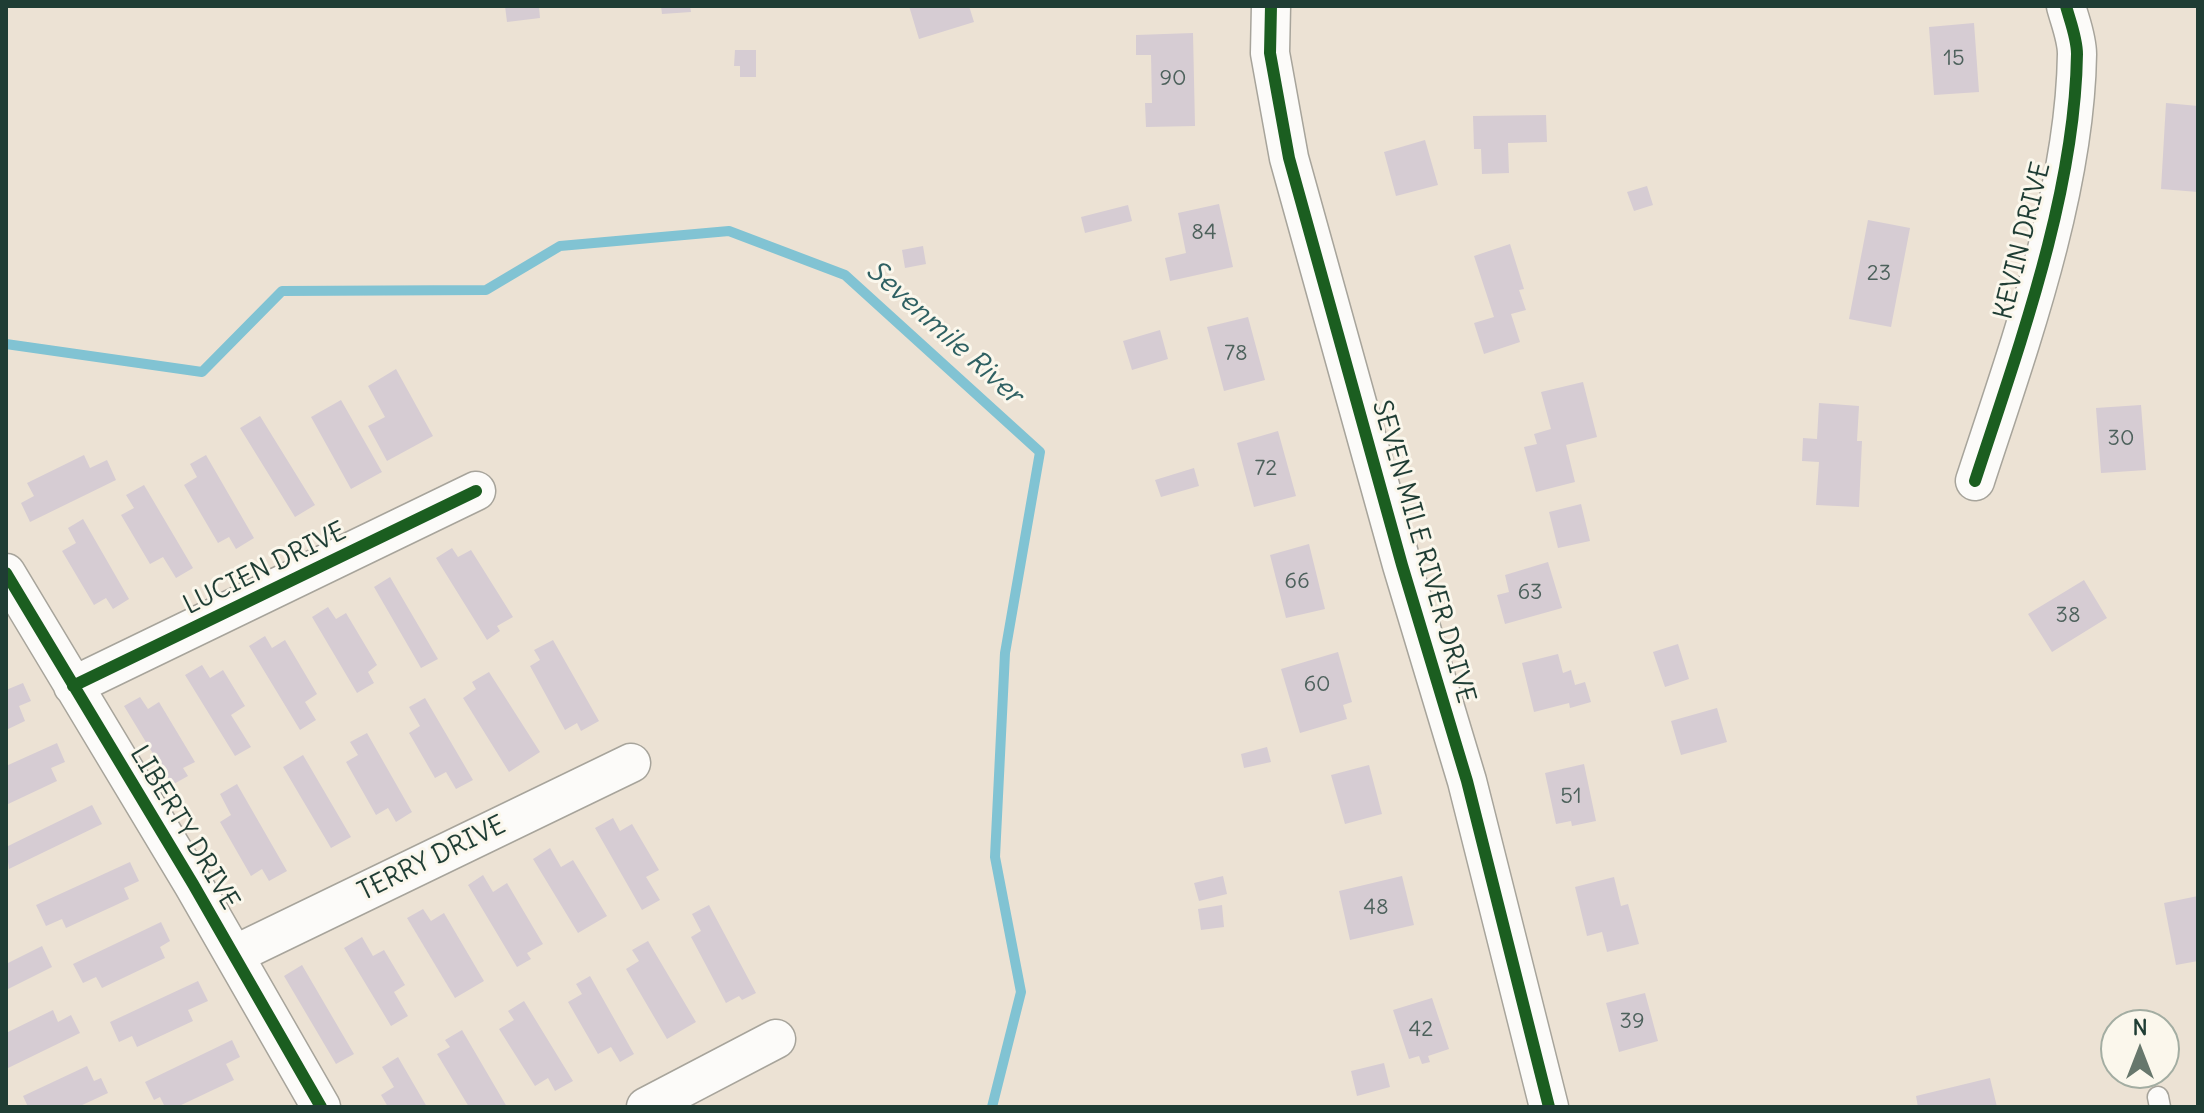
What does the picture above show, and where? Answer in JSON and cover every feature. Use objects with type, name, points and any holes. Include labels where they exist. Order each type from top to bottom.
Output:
[{"type":"street","name":"SEVEN MILE RIVER DRIVE","points":[[1271,6],[1270,53],[1289,158],[1397,550],[1467,781],[1549,1107]]},
{"type":"street","name":"KEVIN DRIVE","points":[[1975,481],[2030,311],[2066,162],[2077,51],[2066,6]]},
{"type":"street","name":"LUCIEN DRIVE","points":[[73,686],[476,491]]},
{"type":"street","name":"LIBERTY DRIVE","points":[[6,573],[321,1107]]},
{"type":"street","name":"TERRY DRIVE","points":[[234,955],[631,763]]},
{"type":"street","points":[[646,1107],[776,1039]]},
{"type":"building","points":[[505,6],[539,6],[540,18],[507,22]]},
{"type":"building","points":[[661,6],[690,6],[691,12],[662,14]]},
{"type":"building","points":[[909,6],[969,6],[974,22],[919,39]]},
{"type":"building","points":[[1974,23],[1979,92],[1934,95],[1929,27]]},
{"type":"building","points":[[1193,33],[1195,126],[1146,127],[1145,103],[1152,103],[1151,55],[1136,55],[1136,35]]},
{"type":"building","points":[[735,50],[756,50],[756,77],[740,77],[740,66],[734,66]]},
{"type":"building","points":[[2166,103],[2198,106],[2198,192],[2161,189]]},
{"type":"building","points":[[1546,115],[1547,142],[1508,143],[1509,173],[1482,174],[1481,149],[1474,149],[1473,116]]},
{"type":"building","points":[[1425,140],[1438,185],[1396,196],[1384,152]]},
{"type":"building","points":[[1647,186],[1653,205],[1634,211],[1627,192]]},
{"type":"building","points":[[1219,204],[1233,267],[1170,281],[1165,258],[1186,253],[1178,213]]},
{"type":"building","points":[[1128,205],[1132,221],[1085,233],[1081,217]]},
{"type":"building","points":[[1868,220],[1910,228],[1891,327],[1849,319]]},
{"type":"building","points":[[1510,244],[1524,289],[1519,290],[1526,310],[1511,314],[1520,342],[1484,354],[1474,323],[1494,317],[1474,256]]},
{"type":"building","points":[[923,246],[926,264],[905,268],[902,250]]},
{"type":"building","points":[[1248,317],[1265,380],[1224,391],[1207,327]]},
{"type":"building","points":[[1160,330],[1168,359],[1132,370],[1123,341]]},
{"type":"building","points":[[396,369],[433,436],[387,461],[368,426],[385,417],[368,386]]},
{"type":"building","points":[[1583,382],[1597,437],[1566,445],[1575,482],[1536,492],[1524,447],[1537,444],[1534,434],[1551,429],[1541,392]]},
{"type":"building","points":[[341,400],[382,472],[351,489],[311,417]]},
{"type":"building","points":[[1819,403],[1859,406],[1857,441],[1862,441],[1859,507],[1816,505],[1819,462],[1802,461],[1803,438],[1817,439]]},
{"type":"building","points":[[2141,405],[2146,470],[2101,473],[2096,408]]},
{"type":"building","points":[[260,416],[315,505],[295,517],[240,428]]},
{"type":"building","points":[[1278,431],[1296,496],[1254,507],[1237,443]]},
{"type":"building","points":[[84,455],[90,468],[107,460],[116,480],[30,522],[21,503],[34,496],[27,483]]},
{"type":"building","points":[[206,455],[254,538],[236,549],[229,537],[218,543],[184,485],[197,477],[190,464]]},
{"type":"building","points":[[1194,468],[1199,486],[1161,497],[1155,480]]},
{"type":"building","points":[[144,485],[193,568],[176,578],[163,557],[150,564],[121,515],[134,508],[126,495]]},
{"type":"building","points":[[1581,504],[1590,541],[1558,548],[1549,512]]},
{"type":"building","points":[[83,519],[129,599],[113,609],[106,598],[94,605],[62,551],[76,543],[68,528]]},
{"type":"building","points":[[1309,544],[1325,609],[1286,618],[1270,555]]},
{"type":"building","points":[[452,548],[458,557],[471,550],[513,617],[497,626],[500,631],[487,640],[436,558]]},
{"type":"building","points":[[1548,562],[1562,608],[1505,624],[1497,595],[1509,592],[1505,575]]},
{"type":"building","points":[[390,577],[438,659],[421,668],[374,587]]},
{"type":"building","points":[[2084,580],[2107,618],[2052,652],[2028,614]]},
{"type":"building","points":[[328,607],[336,619],[346,613],[377,665],[368,672],[374,683],[357,693],[312,617]]},
{"type":"building","points":[[265,636],[272,648],[285,640],[317,694],[305,702],[316,720],[300,730],[249,646]]},
{"type":"building","points":[[553,640],[599,721],[581,731],[577,723],[565,730],[530,666],[540,660],[534,650]]},
{"type":"building","points":[[1678,644],[1689,679],[1665,687],[1653,652]]},
{"type":"building","points":[[1338,652],[1352,702],[1343,705],[1347,719],[1300,733],[1281,669]]},
{"type":"building","points":[[1558,654],[1563,673],[1571,670],[1575,685],[1585,682],[1591,702],[1570,708],[1569,703],[1534,712],[1522,663]]},
{"type":"building","points":[[202,665],[210,678],[223,670],[245,706],[231,715],[251,747],[235,756],[185,675]]},
{"type":"building","points":[[489,672],[540,752],[509,772],[463,698],[476,689],[472,682]]},
{"type":"building","points":[[23,683],[31,701],[19,706],[25,721],[6,730],[6,690]]},
{"type":"building","points":[[140,697],[148,709],[159,702],[195,762],[183,768],[188,776],[172,785],[124,706]]},
{"type":"building","points":[[425,698],[473,780],[456,789],[446,772],[435,778],[409,733],[420,726],[409,707]]},
{"type":"building","points":[[1717,708],[1727,742],[1681,755],[1671,721]]},
{"type":"building","points":[[367,733],[412,812],[396,822],[388,808],[376,815],[346,762],[358,755],[350,742]]},
{"type":"building","points":[[57,743],[65,762],[51,768],[57,781],[6,805],[6,766]]},
{"type":"building","points":[[1267,747],[1271,762],[1244,768],[1241,754]]},
{"type":"building","points":[[303,755],[351,837],[331,848],[283,767]]},
{"type":"building","points":[[1584,764],[1596,821],[1572,826],[1571,821],[1556,824],[1545,773]]},
{"type":"building","points":[[1369,765],[1382,814],[1345,824],[1331,775]]},
{"type":"building","points":[[237,784],[287,871],[269,881],[262,869],[251,876],[220,822],[231,815],[220,794]]},
{"type":"building","points":[[92,805],[102,824],[9,869],[6,847]]},
{"type":"building","points":[[613,818],[620,831],[632,824],[659,870],[646,877],[660,900],[642,910],[595,828]]},
{"type":"building","points":[[550,848],[561,867],[573,860],[607,916],[578,933],[533,859]]},
{"type":"building","points":[[130,862],[139,881],[124,888],[129,899],[66,928],[62,919],[46,926],[36,905]]},
{"type":"building","points":[[483,875],[493,892],[507,883],[543,944],[527,953],[531,959],[517,967],[468,885]]},
{"type":"building","points":[[1223,876],[1227,894],[1199,901],[1194,883]]},
{"type":"building","points":[[1402,876],[1414,925],[1350,940],[1339,891]]},
{"type":"building","points":[[1614,877],[1621,906],[1628,904],[1639,944],[1607,952],[1602,932],[1587,936],[1575,887]]},
{"type":"building","points":[[2198,896],[2198,961],[2176,965],[2164,903]]},
{"type":"building","points":[[709,905],[756,993],[742,1000],[739,996],[726,1003],[691,937],[701,931],[692,914]]},
{"type":"building","points":[[1222,905],[1224,927],[1201,930],[1198,909]]},
{"type":"building","points":[[423,909],[431,921],[444,913],[484,981],[455,998],[407,918]]},
{"type":"building","points":[[161,922],[170,941],[160,947],[165,958],[102,988],[96,977],[83,983],[73,964]]},
{"type":"building","points":[[362,937],[373,956],[384,950],[405,985],[394,992],[408,1016],[391,1026],[344,948]]},
{"type":"building","points":[[648,941],[696,1022],[667,1039],[626,969],[639,961],[632,950]]},
{"type":"building","points":[[42,946],[52,967],[6,990],[6,964]]},
{"type":"building","points":[[302,965],[354,1054],[336,1064],[284,976]]},
{"type":"building","points":[[590,976],[634,1054],[620,1062],[611,1047],[598,1054],[568,1002],[582,994],[576,984]]},
{"type":"building","points":[[198,981],[208,1001],[188,1010],[193,1021],[137,1047],[132,1036],[119,1042],[110,1022]]},
{"type":"building","points":[[1645,993],[1658,1041],[1619,1052],[1606,1003]]},
{"type":"building","points":[[1432,998],[1449,1049],[1428,1056],[1430,1062],[1422,1064],[1419,1056],[1409,1059],[1393,1010]]},
{"type":"building","points":[[524,1001],[573,1081],[555,1091],[548,1078],[535,1086],[499,1029],[514,1020],[508,1011]]},
{"type":"building","points":[[53,1010],[58,1022],[71,1015],[80,1033],[6,1069],[6,1033]]},
{"type":"building","points":[[462,1030],[507,1107],[469,1107],[437,1054],[450,1047],[445,1040]]},
{"type":"building","points":[[232,1040],[240,1057],[226,1064],[234,1080],[177,1107],[165,1107],[160,1097],[154,1100],[145,1082]]},
{"type":"building","points":[[398,1057],[427,1107],[388,1107],[381,1095],[394,1087],[382,1067]]},
{"type":"building","points":[[1384,1063],[1390,1087],[1357,1096],[1351,1071]]},
{"type":"building","points":[[87,1066],[94,1081],[101,1078],[108,1093],[78,1107],[28,1107],[23,1096]]},
{"type":"building","points":[[1990,1078],[1997,1107],[1918,1107],[1916,1096]]},
{"type":"waterway","name":"Sevenmile River","points":[[6,344],[202,372],[282,291],[486,290],[560,246],[729,231],[845,275],[1040,452],[1005,653],[995,857],[1021,992],[992,1107]]},
{"type":"cycle path","points":[[1271,6],[1270,53],[1289,158],[1402,565],[1467,781],[1549,1107]]},
{"type":"cycle path","points":[[1975,481],[2026,325],[2066,161],[2074,107],[2077,54],[2066,6]]},
{"type":"cycle path","points":[[73,686],[476,491]]},
{"type":"cycle path","points":[[6,573],[193,884],[321,1107]]}]
